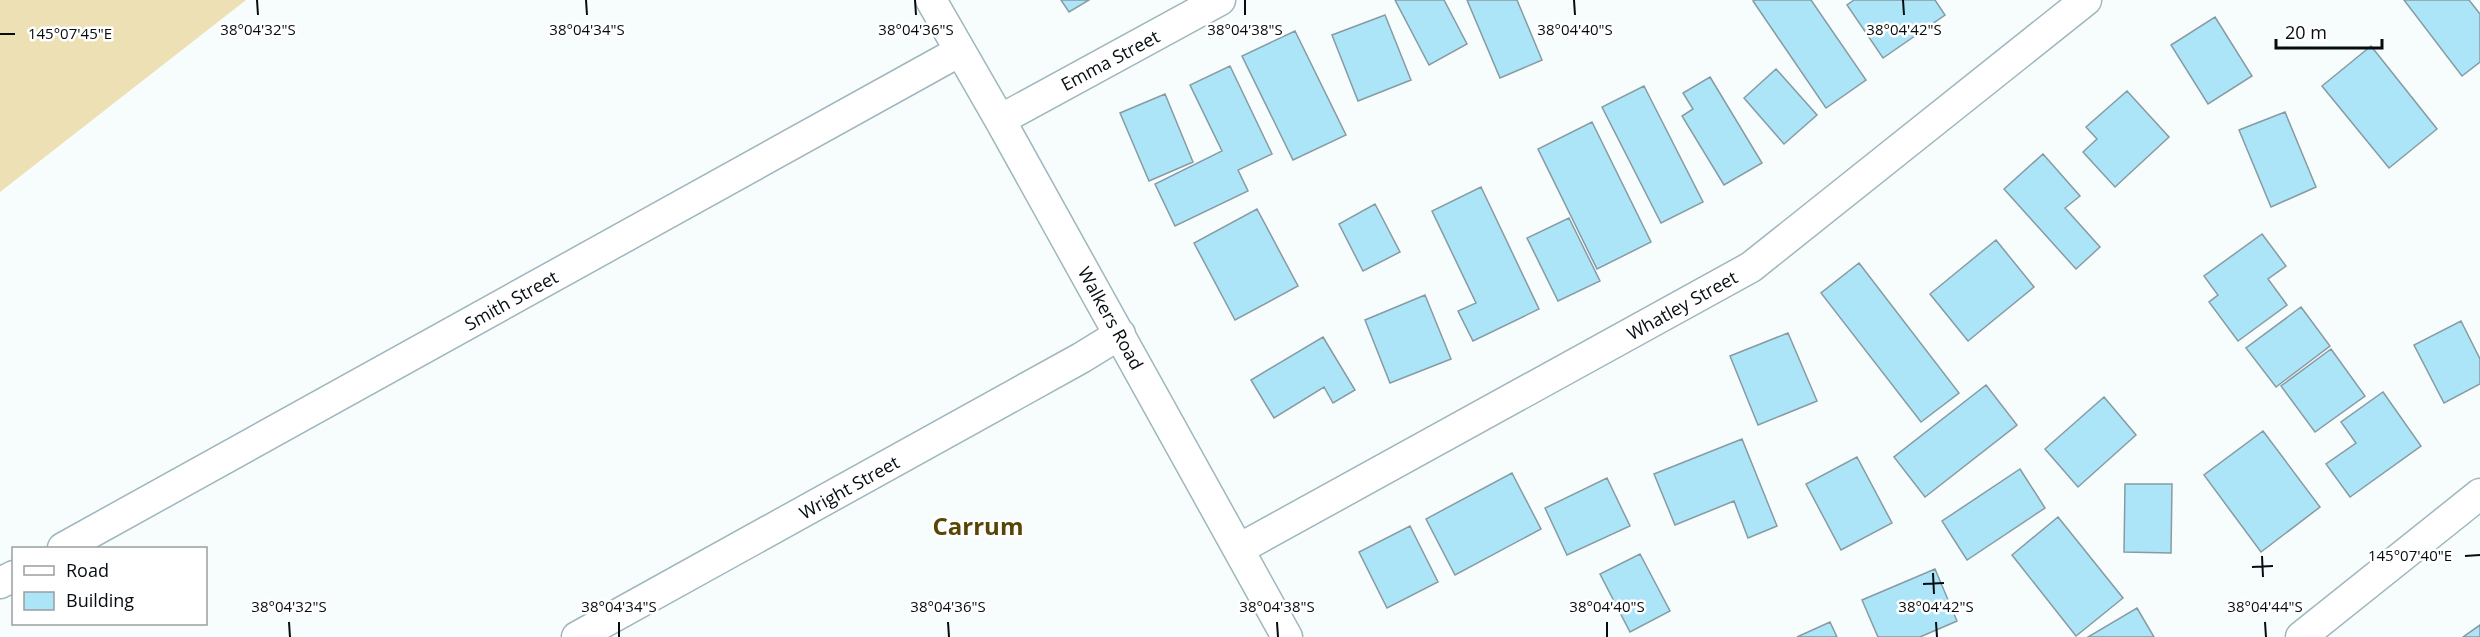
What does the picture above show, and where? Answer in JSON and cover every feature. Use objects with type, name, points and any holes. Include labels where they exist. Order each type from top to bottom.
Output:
[{"type":"street","name":"Walkers Road","points":[[931,0],[1120,334],[1287,637]]},
{"type":"street","name":"Emma Street","points":[[1000,120],[1221,0]]},
{"type":"street","name":"Whatley Street","points":[[1239,549],[1750,267],[2086,0]]},
{"type":"street","name":"Smith Street","points":[[67,547],[960,51]]},
{"type":"street","name":"Wright Street","points":[[577,637],[1081,358],[1120,334]]},
{"type":"street","points":[[2301,637],[2480,494]]},
{"type":"shaded area","points":[[0,0],[246,0],[0,192]]},
{"type":"building","points":[[1061,0],[1089,0],[1069,12]]},
{"type":"building","points":[[1395,0],[1444,0],[1467,44],[1429,65]]},
{"type":"building","points":[[1467,0],[1517,0],[1542,60],[1500,78]]},
{"type":"building","points":[[1811,0],[1866,80],[1826,108],[1753,1]]},
{"type":"building","points":[[1854,0],[1935,0],[1945,15],[1883,58],[1847,5]]},
{"type":"building","points":[[2404,0],[2469,0],[2480,14],[2480,62],[2462,76]]},
{"type":"building","points":[[1385,15],[1411,80],[1358,101],[1332,35]]},
{"type":"building","points":[[2215,17],[2252,76],[2208,104],[2171,45]]},
{"type":"building","points":[[1295,31],[1346,135],[1293,160],[1242,56]]},
{"type":"building","points":[[2371,46],[2437,129],[2389,168],[2322,86]]},
{"type":"building","points":[[1230,66],[1272,154],[1238,170],[1248,191],[1175,226],[1155,184],[1222,151],[1190,85]]},
{"type":"building","points":[[1776,69],[1817,115],[1784,144],[1744,98]]},
{"type":"building","points":[[1710,77],[1762,163],[1724,185],[1682,116],[1693,109],[1683,93]]},
{"type":"building","points":[[1644,86],[1703,202],[1661,223],[1602,107]]},
{"type":"building","points":[[2127,91],[2169,137],[2115,187],[2083,152],[2097,139],[2086,127]]},
{"type":"building","points":[[1165,94],[1193,162],[1149,181],[1120,113]]},
{"type":"building","points":[[2285,112],[2316,187],[2271,207],[2239,130]]},
{"type":"building","points":[[1592,122],[1651,242],[1597,269],[1538,149]]},
{"type":"building","points":[[2043,154],[2080,196],[2065,208],[2100,247],[2076,269],[2004,189]]},
{"type":"building","points":[[1481,187],[1539,309],[1473,341],[1458,311],[1476,303],[1432,211]]},
{"type":"building","points":[[1375,204],[1400,252],[1363,271],[1339,224]]},
{"type":"building","points":[[1257,209],[1298,286],[1235,320],[1194,243]]},
{"type":"building","points":[[1569,218],[1600,281],[1558,301],[1527,238]]},
{"type":"building","points":[[2262,234],[2286,266],[2268,279],[2287,305],[2238,341],[2209,302],[2218,295],[2204,276]]},
{"type":"building","points":[[1996,240],[2034,287],[1968,341],[1930,294]]},
{"type":"building","points":[[1859,263],[1959,393],[1921,422],[1821,293]]},
{"type":"building","points":[[1425,295],[1451,359],[1390,383],[1365,320]]},
{"type":"building","points":[[2301,307],[2330,346],[2276,387],[2246,348]]},
{"type":"building","points":[[2461,321],[2480,359],[2480,384],[2444,403],[2414,345]]},
{"type":"building","points":[[1788,333],[1817,401],[1758,425],[1730,356]]},
{"type":"building","points":[[1323,337],[1355,390],[1333,403],[1324,387],[1274,418],[1251,380]]},
{"type":"building","points":[[2331,349],[2365,396],[2315,432],[2281,386]]},
{"type":"building","points":[[1986,385],[2017,425],[1925,497],[1894,457]]},
{"type":"building","points":[[2383,392],[2421,446],[2350,497],[2326,464],[2356,443],[2341,422]]},
{"type":"building","points":[[2104,397],[2136,435],[2078,487],[2045,449]]},
{"type":"building","points":[[2263,431],[2320,507],[2261,552],[2204,475]]},
{"type":"building","points":[[1742,439],[1777,526],[1748,538],[1734,501],[1675,525],[1654,474]]},
{"type":"building","points":[[1857,457],[1892,523],[1841,550],[1806,484]]},
{"type":"building","points":[[2020,469],[2045,508],[1967,560],[1942,521]]},
{"type":"building","points":[[1512,473],[1541,529],[1455,575],[1426,519]]},
{"type":"building","points":[[1607,478],[1630,526],[1567,555],[1545,508]]},
{"type":"building","points":[[2125,484],[2172,484],[2171,553],[2124,552]]},
{"type":"building","points":[[2058,517],[2123,598],[2076,636],[2012,555]]},
{"type":"building","points":[[1410,526],[1438,582],[1387,608],[1359,552]]},
{"type":"building","points":[[1640,554],[1670,611],[1630,632],[1600,574]]},
{"type":"building","points":[[1935,569],[1957,621],[1920,637],[1878,637],[1862,600]]},
{"type":"building","points":[[2137,608],[2154,637],[2088,637]]},
{"type":"building","points":[[1830,622],[1837,637],[1797,637]]},
{"type":"building","points":[[2480,625],[2480,637],[2463,637]]},
{"type":"district","name":"Carrum","points":[[978,525]]}]
